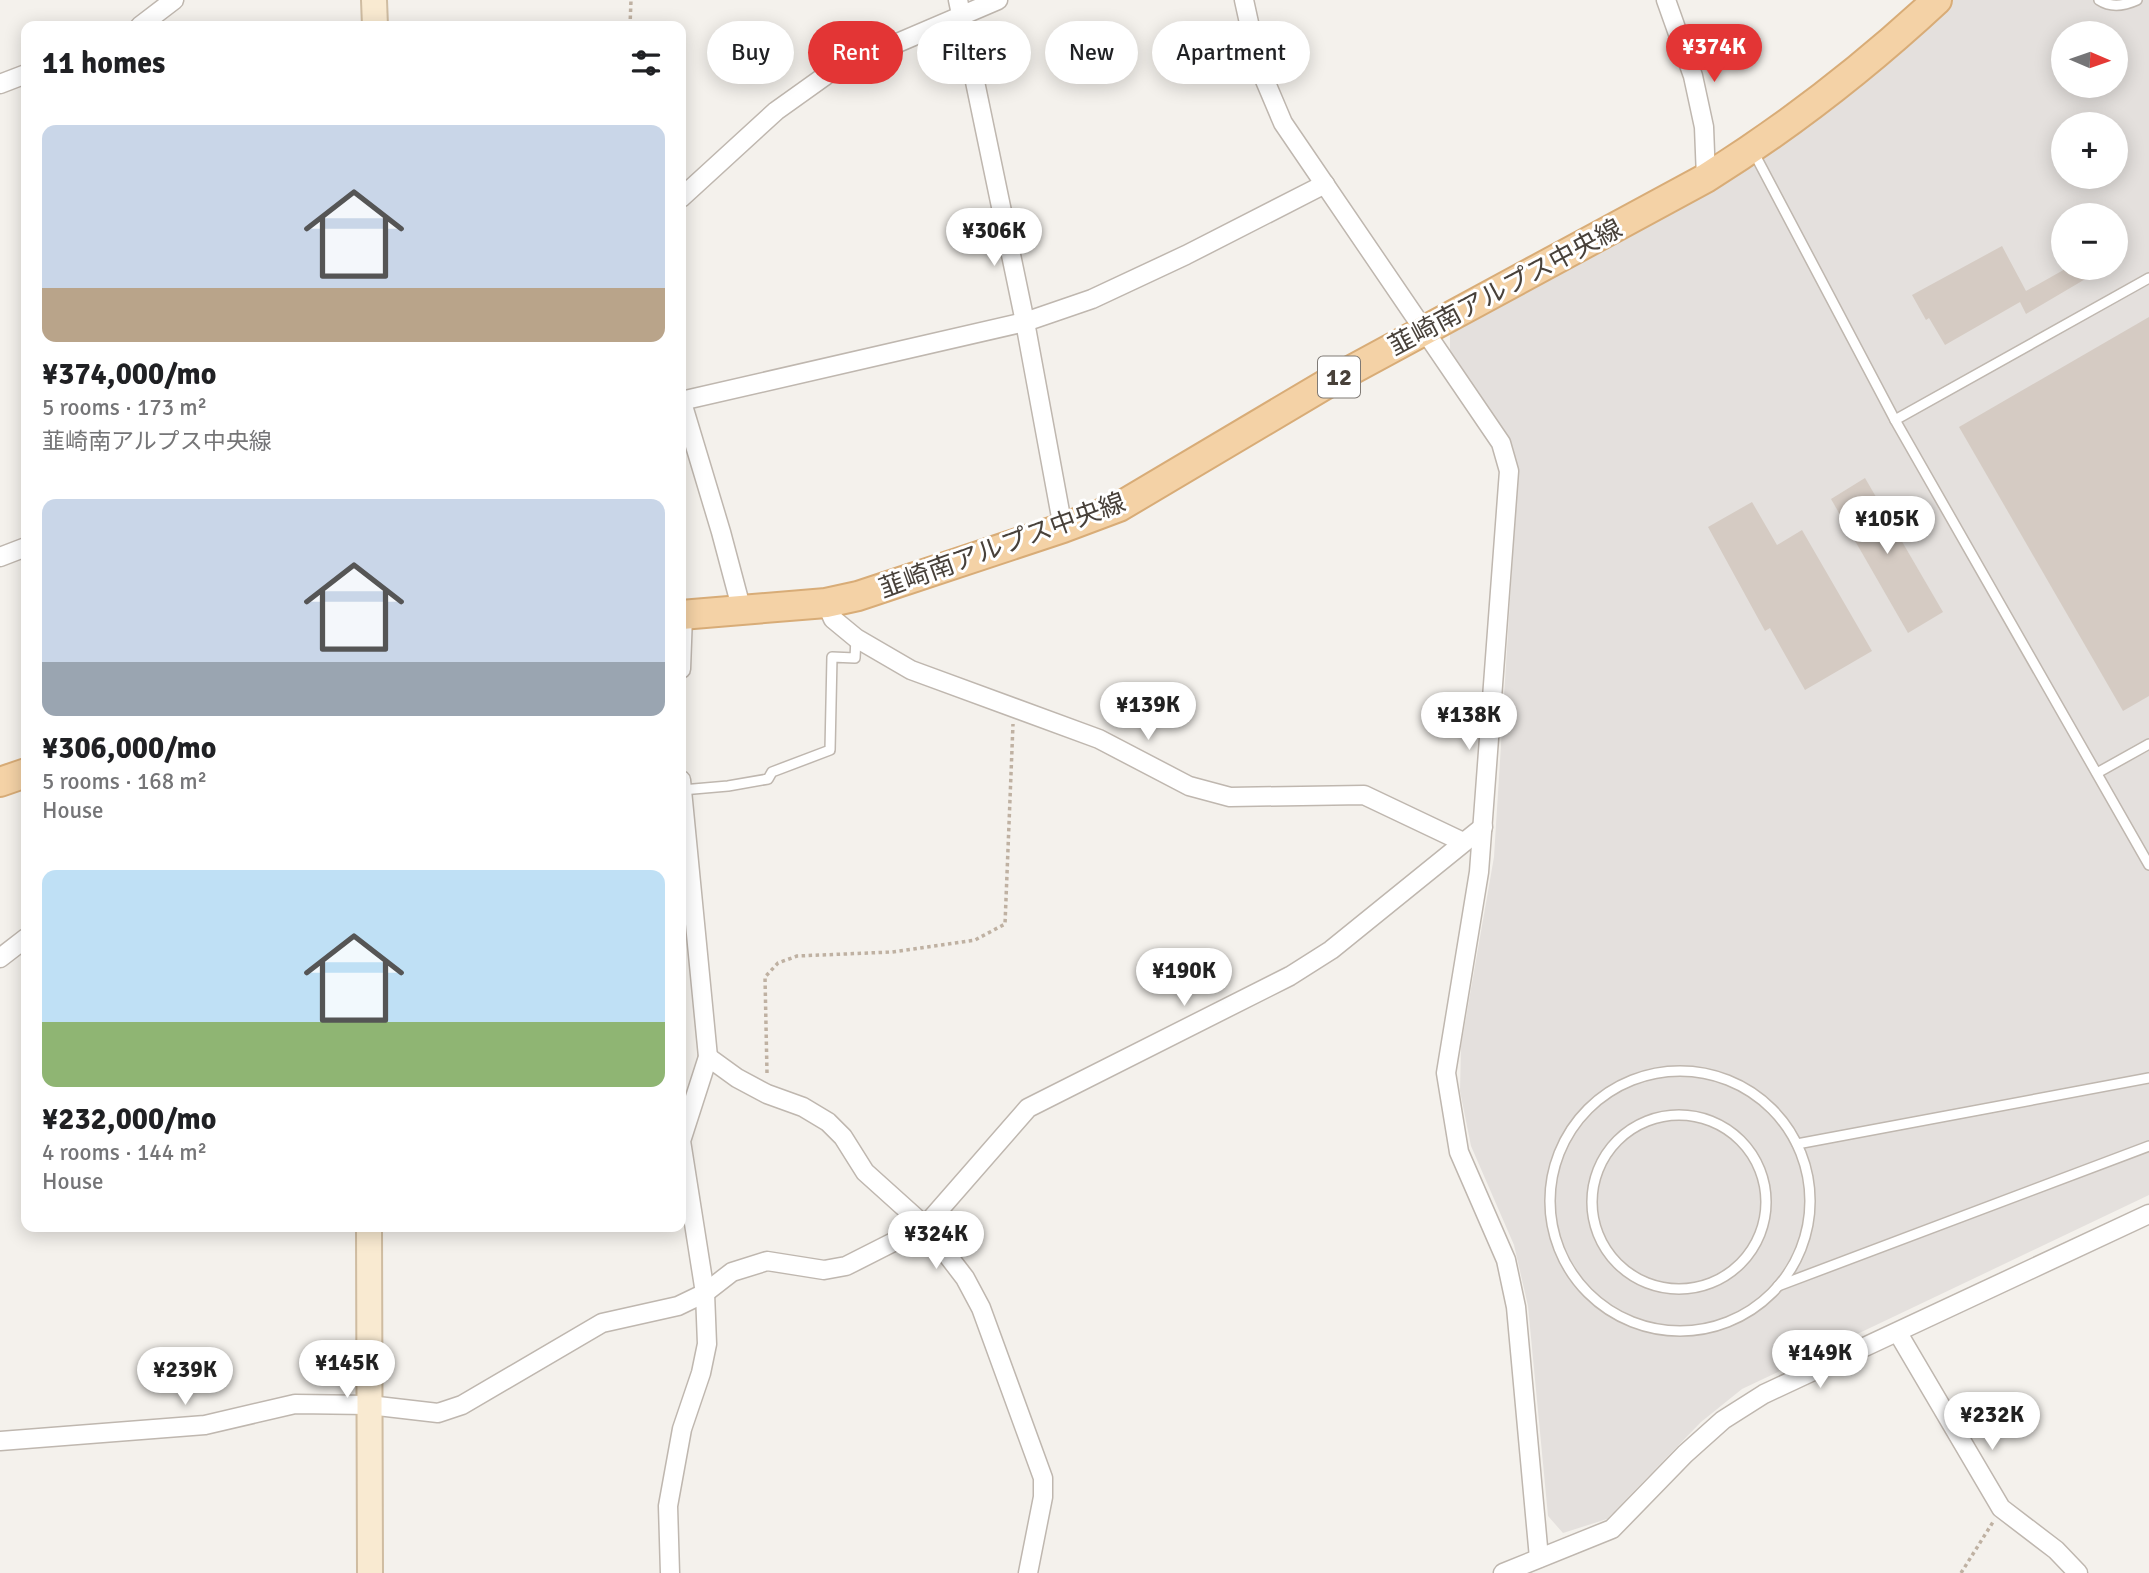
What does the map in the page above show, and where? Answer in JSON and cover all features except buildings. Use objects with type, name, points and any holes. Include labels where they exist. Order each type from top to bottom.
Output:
[{"type":"main road","name":"韮崎南アルプス中央線","points":[[686,615],[826,603],[858,596],[1119,507],[1333,380],[1706,178],[1752,149],[1888,46],[1937,0]]},
{"type":"main road","points":[[0,782],[21,775]]},
{"type":"street","points":[[147,21],[174,0]]},
{"type":"street","points":[[374,0],[375,21]]},
{"type":"street","points":[[686,193],[776,111],[832,71],[960,7],[998,0]]},
{"type":"street","points":[[1244,0],[1258,64],[1283,123],[1501,443],[1509,471],[1479,872],[1446,1073],[1459,1152],[1506,1260],[1516,1307],[1539,1558]]},
{"type":"street","points":[[1666,0],[1693,76],[1704,127],[1706,178]]},
{"type":"street","points":[[960,7],[1025,322],[1063,528]]},
{"type":"street","points":[[0,83],[21,76]]},
{"type":"street","points":[[686,399],[1025,322],[1092,299],[1186,255],[1325,184]]},
{"type":"street","points":[[686,416],[742,611]]},
{"type":"street","points":[[0,557],[21,549]]},
{"type":"street","points":[[826,603],[833,619],[856,638],[911,670],[1099,739],[1189,786],[1230,797],[1364,794],[1463,842]]},
{"type":"street","points":[[0,1441],[205,1425],[295,1404],[369,1405],[438,1413],[462,1405],[602,1323],[678,1306],[705,1293],[732,1272],[767,1261],[824,1270],[846,1266],[925,1226],[1028,1108],[1290,976],[1331,950],[1483,827]]},
{"type":"street","points":[[686,831],[708,1057],[686,1125]]},
{"type":"street","points":[[0,958],[21,941]]},
{"type":"street","points":[[708,1057],[737,1078],[767,1094],[803,1107],[828,1122],[843,1137],[865,1172],[925,1226],[965,1278],[981,1308],[1043,1478],[1044,1497],[1028,1573]]},
{"type":"street","points":[[670,1573],[668,1506],[682,1429],[701,1373],[707,1344],[705,1293],[686,1173]]},
{"type":"street","points":[[1503,1573],[1612,1529],[1685,1454],[1723,1420],[1764,1394],[2149,1214]]},
{"type":"street","points":[[369,1232],[370,1573]]},
{"type":"street","points":[[1898,1333],[2001,1508],[2056,1550],[2078,1573]]},
{"type":"lane","points":[[2099,0],[2114,5],[2126,5],[2137,0]]},
{"type":"lane","points":[[1752,149],[1895,420],[2149,865]]},
{"type":"lane","points":[[1895,420],[2149,278]]},
{"type":"lane","points":[[686,790],[768,779],[772,772],[830,750],[832,657],[855,658],[856,638]]},
{"type":"lane","points":[[2097,773],[2149,744]]},
{"type":"lane","points":[[1674,1071],[1704,1073],[1732,1082],[1759,1097],[1780,1119],[1797,1144],[1807,1172],[1810,1203],[1806,1233],[1795,1261],[1779,1286],[1748,1312],[1730,1322],[1701,1330],[1671,1332],[1641,1326],[1614,1314],[1590,1295],[1570,1272],[1555,1235],[1551,1215],[1551,1185],[1558,1156],[1572,1128],[1585,1113],[1616,1088],[1644,1076],[1674,1071]]},
{"type":"lane","points":[[1797,1144],[2149,1078]]},
{"type":"lane","points":[[1675,1115],[1697,1116],[1719,1124],[1737,1137],[1752,1154],[1762,1175],[1766,1197],[1765,1220],[1757,1241],[1744,1260],[1727,1275],[1706,1285],[1684,1289],[1661,1288],[1640,1280],[1621,1267],[1606,1250],[1592,1207],[1594,1184],[1602,1163],[1615,1144],[1632,1129],[1652,1119],[1675,1115]]},
{"type":"lane","points":[[1779,1286],[2149,1146]]},
{"type":"path","points":[[630,21],[631,0]]},
{"type":"path","points":[[767,1094],[765,976],[778,963],[797,956],[892,952],[975,940],[1005,924],[1014,708]]},
{"type":"path","points":[[1961,1573],[2001,1508]]},
{"type":"shaded area","points":[[1952,0],[2149,0],[2149,1195],[1742,1389],[1701,1422],[1607,1519],[1563,1533],[1548,1516],[1528,1306],[1514,1245],[1471,1146],[1460,1091],[1461,1046],[1494,857],[1518,472],[1504,433],[1450,350],[1450,331],[1902,48]]}]
